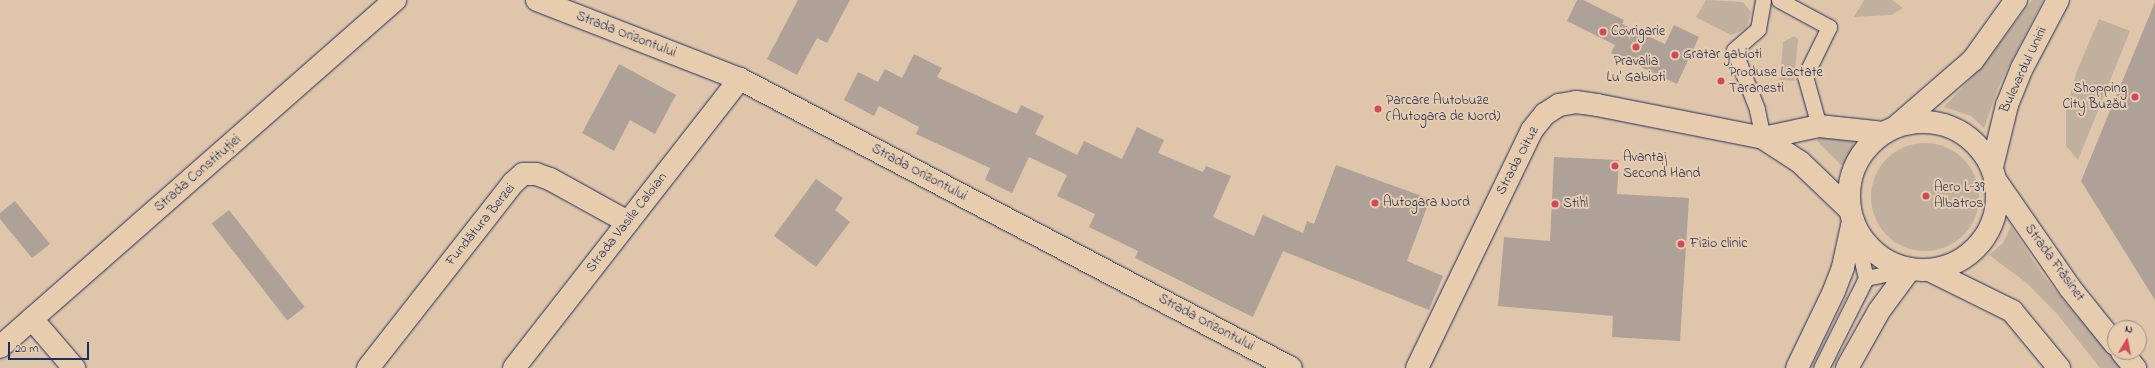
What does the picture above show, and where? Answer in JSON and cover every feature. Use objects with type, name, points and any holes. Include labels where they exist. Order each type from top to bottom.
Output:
[{"type":"street","name":"Strada Constituției","points":[[0,347],[395,0]]},
{"type":"street","name":"Strada Orizontului","points":[[537,0],[740,79],[1290,368]]},
{"type":"street","points":[[1797,368],[1843,267],[1851,215],[1850,180],[1862,153],[1973,60],[2016,0]]},
{"type":"street","name":"Bulevardul Unirii","points":[[1919,270],[1949,267],[1966,257],[1981,243],[1992,226],[1997,206],[1994,174],[2005,111],[2022,68],[2058,0]]},
{"type":"street","name":"Strada Vasile Caloian","points":[[514,368],[740,79]]},
{"type":"street","name":"Strada Oituz","points":[[1418,368],[1532,130],[1545,114],[1558,105],[1583,103],[1763,138],[1800,162],[1851,215],[1874,253],[1891,263],[1919,270]]},
{"type":"street","name":"Strada Frăsinet","points":[[1890,130],[1925,122],[1952,128],[1976,143],[1994,174],[2070,288],[2107,334]]},
{"type":"street","name":"Strada Oituz","points":[[1763,138],[1819,126],[1890,130]]},
{"type":"street","name":"Fundătura Berzei","points":[[368,368],[513,183],[523,174],[536,174],[550,179],[628,222]]},
{"type":"street","points":[[1848,368],[1879,311],[1919,270],[2012,311],[2059,368]]},
{"type":"street","points":[[32,319],[74,368]]},
{"type":"lane","points":[[1763,0],[1758,29],[1734,50],[1758,109],[1763,138]]},
{"type":"lane","points":[[1779,0],[1829,27],[1805,76],[1819,126]]},
{"type":"lane","points":[[1821,368],[1866,278],[1851,215]]},
{"type":"lane","points":[[1866,278],[1919,270]]},
{"type":"shaded area","points":[[1706,0],[1743,2],[1751,12],[1748,24],[1744,30],[1731,35],[1696,17]]},
{"type":"shaded area","points":[[1864,0],[1892,0],[1903,8],[1891,15],[1854,17]]},
{"type":"shaded area","points":[[2032,0],[2043,0],[1999,86],[1984,128],[1971,116],[1944,107],[1985,63]]},
{"type":"shaded area","points":[[2099,19],[2130,31],[2078,160],[2066,146],[2066,109],[2077,71]]},
{"type":"shaded area","points":[[1794,36],[1798,39],[1794,81],[1780,80],[1783,42]]},
{"type":"shaded area","points":[[1819,137],[1854,137],[1854,146],[1846,164],[1841,165],[1817,141]]},
{"type":"shaded area","points":[[1925,143],[1946,147],[1963,159],[1975,176],[1979,197],[1975,218],[1963,235],[1946,247],[1925,251],[1904,247],[1887,235],[1875,218],[1871,197],[1875,176],[1887,159],[1904,147]]},
{"type":"shaded area","points":[[2011,226],[2043,275],[2107,351],[2107,360],[2114,360],[2121,368],[2100,368],[2058,315],[2028,284],[1989,255],[2003,243]]},
{"type":"building","points":[[798,0],[850,0],[827,43],[817,38],[797,75],[767,59]]},
{"type":"building","points":[[1577,0],[1583,0],[1624,20],[1622,24],[1665,44],[1674,25],[1699,37],[1677,84],[1611,53],[1615,45],[1567,21]]},
{"type":"building","name":"Shopping City Buzău","points":[[2155,2],[2155,300],[2081,181]]},
{"type":"building","points":[[914,54],[942,68],[937,77],[1017,114],[1021,105],[1044,116],[1035,134],[1077,155],[1084,141],[1122,159],[1137,127],[1164,140],[1158,153],[1203,172],[1206,166],[1231,176],[1213,217],[1254,236],[1263,215],[1303,233],[1307,221],[1314,224],[1336,165],[1430,199],[1407,261],[1443,276],[1429,310],[1283,251],[1253,317],[1224,303],[1135,258],[1138,251],[1089,227],[1095,214],[1057,196],[1067,175],[1029,157],[1012,193],[985,180],[990,168],[916,134],[919,127],[879,106],[874,116],[844,100],[858,72],[878,82],[885,69],[902,78]]},
{"type":"building","points":[[619,64],[676,95],[655,134],[630,120],[614,151],[582,133]]},
{"type":"building","points":[[1554,157],[1619,160],[1617,194],[1689,198],[1680,341],[1612,337],[1613,316],[1498,306],[1504,237],[1550,241]]},
{"type":"building","points":[[816,179],[843,198],[835,210],[850,222],[816,267],[774,236]]},
{"type":"building","points":[[15,201],[50,244],[32,258],[0,219],[0,213]]},
{"type":"building","points":[[229,210],[305,307],[287,320],[212,224]]},
{"type":"place","name":"Covrigarie","points":[[1603,32]]},
{"type":"place","name":"Pravalia Lu' Gabioti","points":[[1636,47]]},
{"type":"place","name":"Gratar gabioti","points":[[1675,55]]},
{"type":"place","name":"Produse Lactate Taranesti","points":[[1721,81]]},
{"type":"place","name":"Shopping City Buzău","points":[[2135,97]]},
{"type":"place","name":"Parcare Autobuze (Autogara de Nord)","points":[[1378,109]]},
{"type":"place","name":"Avantaj Second Hand","points":[[1615,166]]},
{"type":"place","name":"Aero L-39 Albatros","points":[[1926,196]]},
{"type":"place","name":"Autogara Nord","points":[[1375,203]]},
{"type":"place","name":"Stihl","points":[[1555,204]]},
{"type":"place","name":"Fizio clinic","points":[[1681,244]]}]
